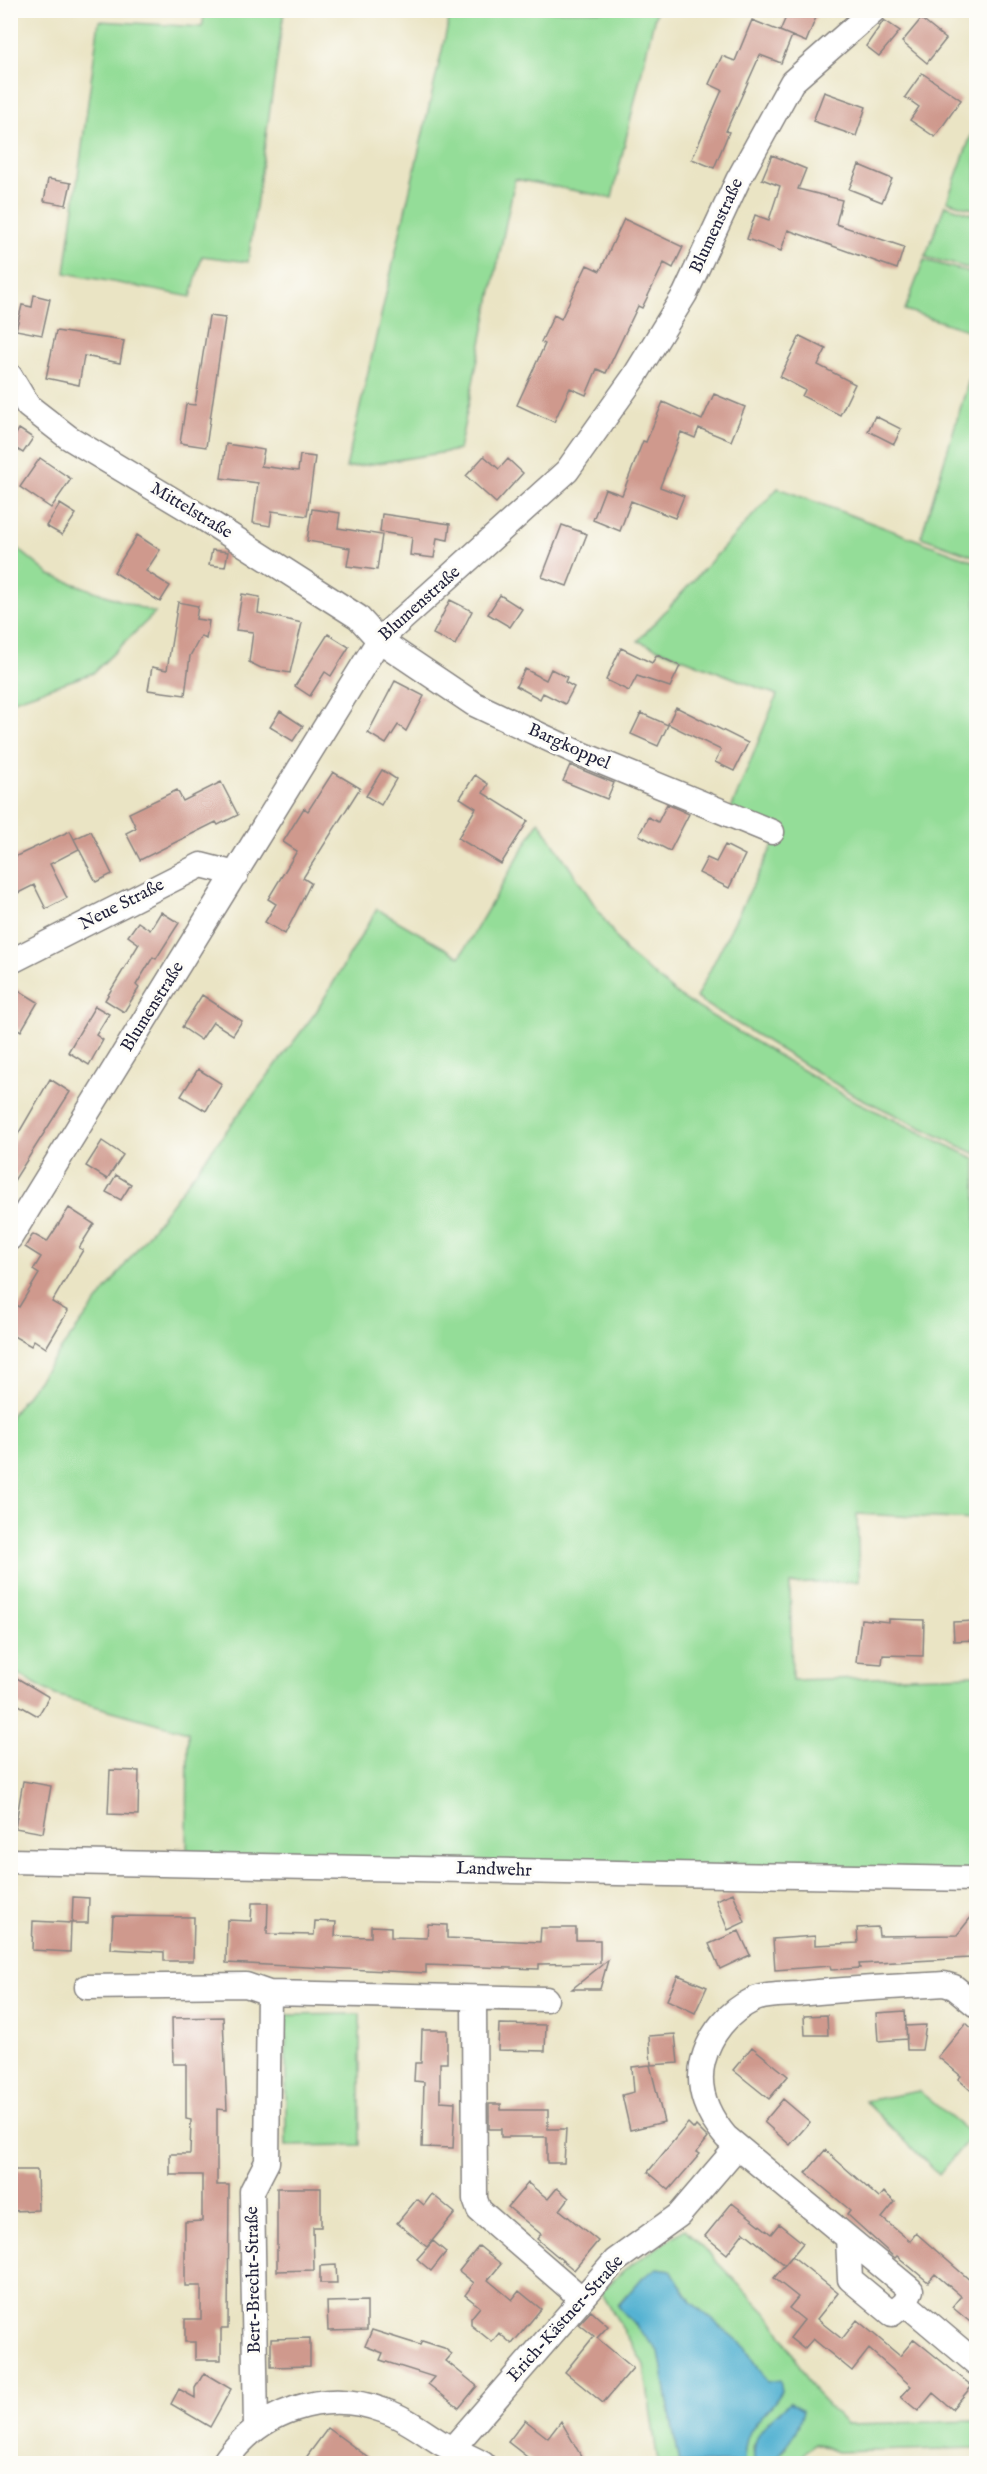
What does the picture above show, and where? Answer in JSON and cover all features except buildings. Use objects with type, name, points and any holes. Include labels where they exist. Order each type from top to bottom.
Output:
[{"type":"street","name":"Blumenstraße","points":[[10,1238],[379,640],[567,471],[634,376],[685,294],[738,180],[792,82],[874,10]]},
{"type":"street","name":"Mittelstraße","points":[[10,376],[28,405],[68,437],[220,529],[357,617],[379,640]]},
{"type":"street","name":"Bargkoppel","points":[[379,640],[474,704],[572,750],[772,832]]},
{"type":"street","name":"Neue Straße","points":[[10,962],[201,865],[236,874]]},
{"type":"street","name":"Landwehr","points":[[10,1862],[359,1866],[654,1875],[976,1879]]},
{"type":"street","points":[[976,2005],[954,1988],[944,1984],[766,1996],[742,2007],[720,2026],[705,2053],[700,2078],[707,2108],[718,2127],[737,2147],[911,2290],[906,2303],[976,2363]]},
{"type":"street","points":[[87,1987],[246,1985],[268,1993],[546,1999]]},
{"type":"street","name":"Bert-Brecht-Straße","points":[[256,2427],[252,2191],[267,2162],[268,1993]]},
{"type":"street","points":[[474,1998],[475,2199],[479,2210],[582,2298]]},
{"type":"street","name":"Erich-Kästner-Straße","points":[[452,2449],[615,2261],[679,2215],[737,2147]]},
{"type":"street","points":[[224,2463],[238,2444],[256,2427],[291,2409],[330,2402],[346,2402],[387,2411],[452,2449],[483,2463]]},
{"type":"green space","points":[[205,11],[284,11],[248,262],[202,256],[191,297],[65,273],[99,21],[202,27]]},
{"type":"green space","points":[[451,11],[656,11],[612,198],[515,179],[459,450],[346,468]]},
{"type":"green space","points":[[976,122],[976,210],[947,201]]},
{"type":"green space","points":[[945,205],[976,215],[976,270],[925,257]]},
{"type":"green space","points":[[924,260],[976,274],[976,333],[905,310]]},
{"type":"green space","points":[[976,357],[976,557],[921,537]]},
{"type":"green space","points":[[778,488],[976,562],[976,1154],[852,1094],[696,998],[776,839],[730,812],[777,695],[638,641]]},
{"type":"green space","points":[[11,543],[50,575],[155,613],[93,673],[11,701]]},
{"type":"green space","points":[[539,821],[625,951],[680,997],[849,1098],[976,1159],[976,1520],[857,1514],[859,1581],[790,1584],[792,1680],[976,1675],[976,1874],[187,1858],[188,1732],[55,1695],[11,1670],[10,1417],[316,1012],[377,909],[460,957]]},
{"type":"green space","points":[[360,2014],[360,2145],[286,2146],[286,2015]]},
{"type":"green space","points":[[919,2091],[972,2135],[939,2175],[865,2101]]},
{"type":"green space","points":[[685,2229],[773,2320],[815,2392],[846,2424],[976,2421],[976,2448],[837,2452],[815,2443],[794,2463],[770,2463],[786,2448],[790,2402],[753,2446],[754,2463],[744,2463],[747,2438],[782,2391],[780,2381],[768,2382],[745,2347],[691,2302],[671,2270],[658,2268],[642,2278],[618,2305],[659,2352],[679,2463],[658,2463],[644,2365],[601,2292],[625,2269]]},
{"type":"water","points":[[657,2268],[671,2270],[691,2302],[745,2347],[768,2382],[780,2380],[782,2391],[747,2438],[744,2463],[679,2463],[659,2352],[618,2306],[642,2278]]},
{"type":"water","points":[[790,2402],[803,2410],[795,2433],[770,2463],[754,2463],[758,2434]]}]
